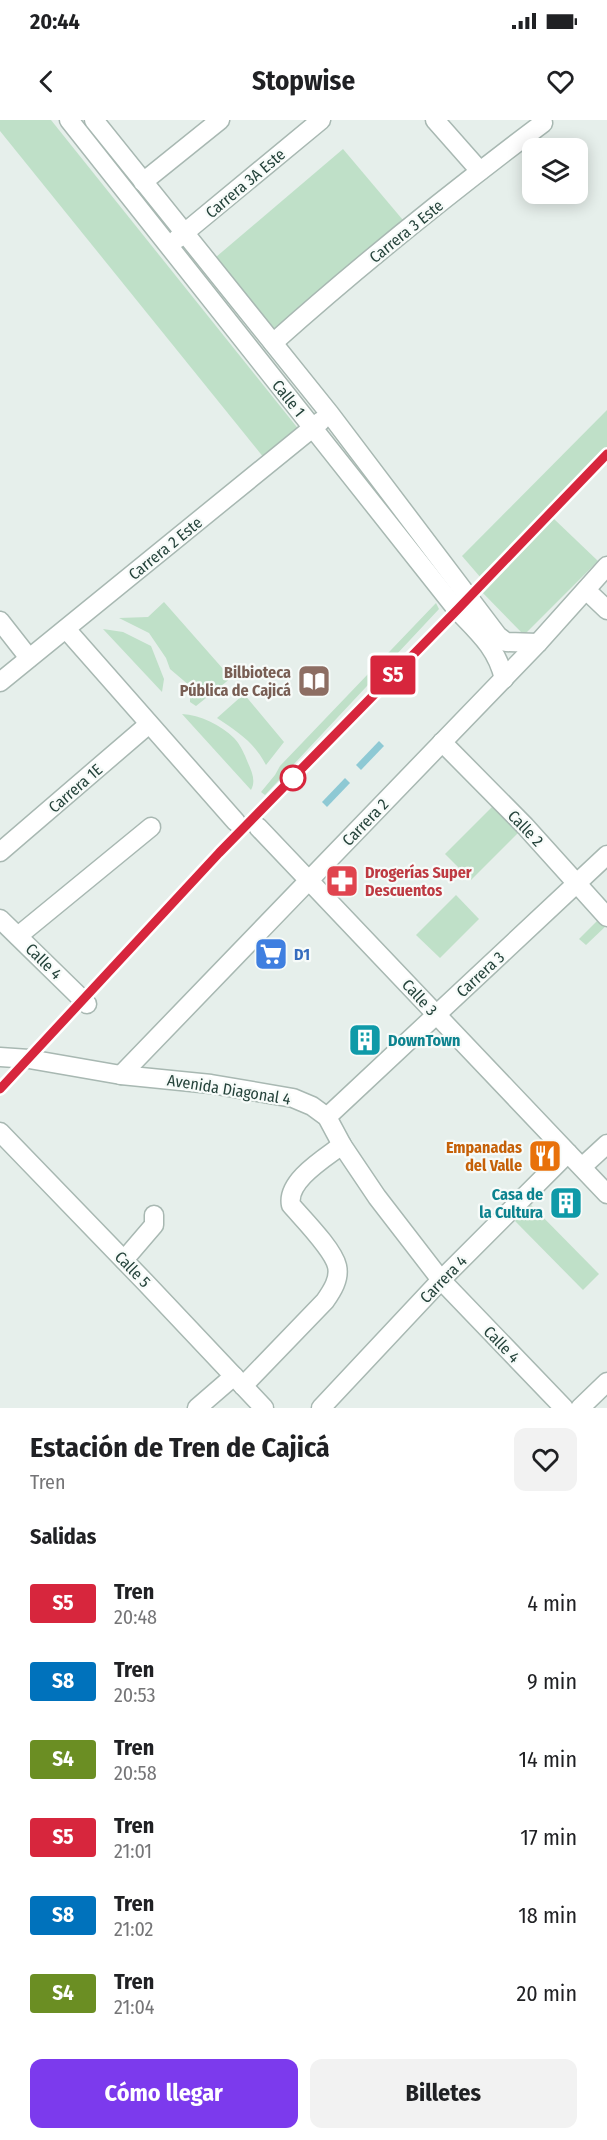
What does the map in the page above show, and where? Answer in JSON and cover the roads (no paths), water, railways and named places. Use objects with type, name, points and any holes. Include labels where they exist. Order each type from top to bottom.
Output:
[{"type":"street","name":"Calle 1","points":[[69,120],[457,610],[494,651],[504,679]]},
{"type":"street","name":"Calle 1","points":[[94,120],[330,414],[498,636],[506,642],[538,643]]},
{"type":"street","points":[[143,182],[220,120]]},
{"type":"street","name":"Carrera 3A Este","points":[[168,246],[321,120]]},
{"type":"street","points":[[435,120],[480,171]]},
{"type":"street","name":"Carrera 3 Este","points":[[273,343],[322,299],[543,123]]},
{"type":"street","name":"Carrera 2 Este","points":[[0,682],[330,414]]},
{"type":"street","name":"Carrera 2","points":[[121,1075],[538,643],[590,594],[607,566]]},
{"type":"street","points":[[607,584],[590,594],[607,610]]},
{"type":"street","points":[[0,621],[30,658]]},
{"type":"street","points":[[66,629],[236,822]]},
{"type":"street","name":"Carrera 1E","points":[[0,852],[149,724]]},
{"type":"street","name":"Calle 2","points":[[442,742],[525,826],[607,916]]},
{"type":"street","points":[[18,936],[151,827]]},
{"type":"street","name":"Calle 3","points":[[258,827],[607,1194]]},
{"type":"street","name":"Carrera 3","points":[[327,1117],[607,855]]},
{"type":"street","name":"Calle 4","points":[[0,919],[87,1004]]},
{"type":"street","name":"Avenida Diagonal 4","points":[[0,1057],[29,1059],[121,1075],[211,1084],[293,1098],[312,1106],[327,1117]]},
{"type":"street","points":[[327,1117],[342,1145],[387,1211],[441,1280]]},
{"type":"street","name":"Calle 5","points":[[0,1132],[264,1408]]},
{"type":"street","points":[[582,1167],[607,1144]]},
{"type":"street","points":[[197,1408],[238,1381],[325,1301],[334,1288],[338,1267],[332,1254],[291,1205],[290,1198],[292,1189],[299,1180],[342,1145]]},
{"type":"street","name":"Carrera 4","points":[[321,1408],[441,1280],[568,1153]]},
{"type":"street","points":[[124,1260],[154,1225],[154,1215]]},
{"type":"street","name":"Calle 4","points":[[441,1280],[564,1408]]},
{"type":"street","points":[[580,1408],[607,1382]]},
{"type":"water","points":[[379,741],[384,746],[361,770],[356,765]]},
{"type":"water","points":[[345,778],[350,783],[327,807],[322,802]]},
{"type":"railway","points":[[0,1089],[218,853],[607,454]]},
{"type":"train","name":"S5","points":[[0,1089],[219,853],[607,454]]},
{"type":"place","name":"Bilbioteca Pública de Cajicá","points":[[314,681]]},
{"type":"place","name":"Drogerías Super Descuentos","points":[[342,881]]},
{"type":"place","name":"D1","points":[[271,954]]},
{"type":"place","name":"DownTown","points":[[365,1040]]},
{"type":"place","name":"Empanadas del Valle","points":[[545,1156]]},
{"type":"place","name":"Casa de la Cultura","points":[[566,1203]]}]
